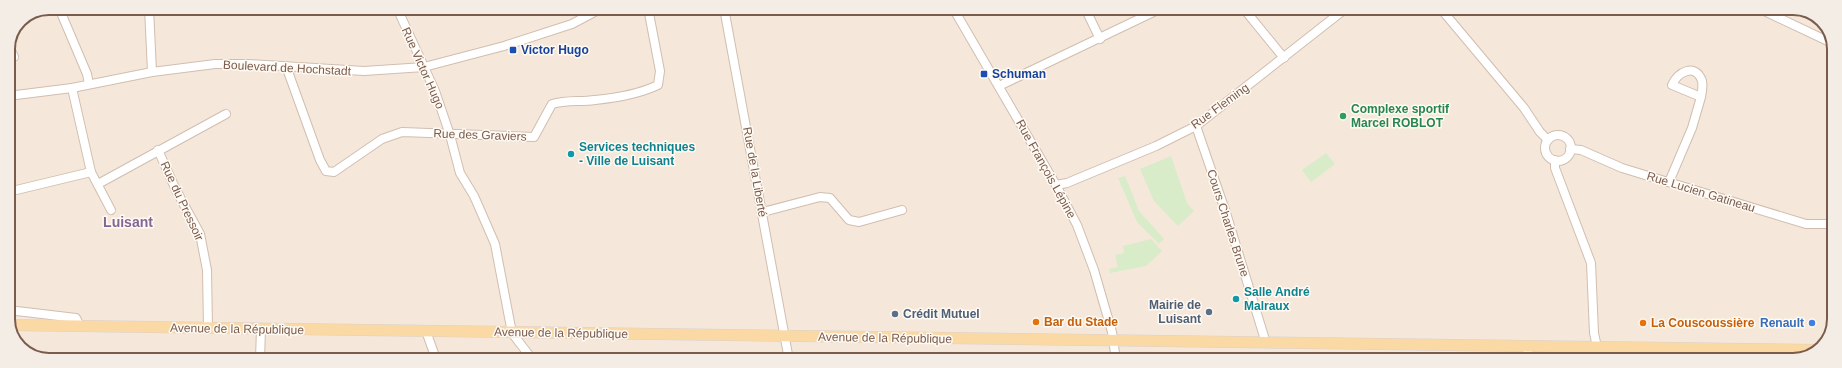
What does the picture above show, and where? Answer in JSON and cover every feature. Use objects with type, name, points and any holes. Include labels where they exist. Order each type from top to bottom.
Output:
[{"type":"main road","name":"Avenue de la République","points":[[16,325],[426,332],[1806,350]]},
{"type":"street","points":[[62,15],[87,74],[89,84]]},
{"type":"street","points":[[149,15],[152,72]]},
{"type":"street","name":"Rue Victor Hugo","points":[[400,15],[435,91],[450,135],[460,172],[474,196],[495,244],[512,332]]},
{"type":"street","name":"Boulevard de Hochstadt","points":[[15,95],[72,88],[152,72],[215,64],[286,66],[364,71],[424,67],[504,46],[572,24],[589,15]]},
{"type":"street","name":"Rue des Graviers","points":[[286,66],[320,160],[326,171],[334,172],[382,139],[402,132],[534,137],[552,104],[564,101],[594,100],[646,90],[658,84],[660,71],[649,15]]},
{"type":"street","name":"Rue de la Liberté","points":[[725,15],[763,212],[788,353]]},
{"type":"street","name":"Rue François Lépine","points":[[957,15],[1056,185],[1077,225],[1094,270],[1114,341],[1115,353]]},
{"type":"street","points":[[1088,15],[1100,39]]},
{"type":"street","points":[[999,86],[1148,15]]},
{"type":"street","points":[[1250,15],[1284,58]]},
{"type":"street","name":"Rue Fleming","points":[[1056,185],[1067,183],[1156,146],[1196,126],[1284,58],[1336,15]]},
{"type":"street","points":[[1446,15],[1524,108],[1540,132],[1548,140]]},
{"type":"street","points":[[1773,15],[1826,40]]},
{"type":"street","points":[[72,88],[91,172],[111,210]]},
{"type":"street","points":[[1669,182],[1692,128],[1701,97]]},
{"type":"street","name":"Rue du Pressoir","points":[[208,328],[208,288],[205,253],[200,234],[176,190],[158,150],[226,114]]},
{"type":"street","name":"Cours Charles Brune","points":[[1196,126],[1228,219],[1266,343]]},
{"type":"street","points":[[1556,135],[1562,136],[1568,140],[1570,149],[1563,160],[1555,160],[1547,156],[1545,152],[1548,140],[1556,135]]},
{"type":"street","name":"Rue Lucien Gatineau","points":[[1570,149],[1581,150],[1622,168],[1806,224],[1827,224]]},
{"type":"street","points":[[98,184],[158,150]]},
{"type":"street","points":[[1555,160],[1555,168],[1591,263],[1594,333],[1597,347]]},
{"type":"street","points":[[15,190],[91,172]]},
{"type":"street","points":[[763,212],[820,197],[830,198],[849,220],[859,222],[902,210]]},
{"type":"street","points":[[15,311],[76,318],[80,326]]},
{"type":"street","points":[[260,353],[261,329]]},
{"type":"street","points":[[426,332],[434,353]]},
{"type":"street","points":[[512,332],[527,353]]},
{"type":"street","points":[[1527,353],[1528,347]]},
{"type":"street","points":[[1634,353],[1635,348]]},
{"type":"shaded area","points":[[42,16],[1800,16],[1810,20],[1819,27],[1826,40],[1827,47],[1826,326],[1822,336],[1815,345],[1806,350],[1793,353],[42,352],[32,348],[23,341],[16,328],[15,321],[15,49],[18,36],[25,25]]},
{"type":"green space","points":[[1326,153],[1335,164],[1311,182],[1302,170]]},
{"type":"green space","points":[[1171,156],[1187,203],[1194,211],[1178,226],[1154,201],[1140,169]]},
{"type":"green space","points":[[1125,176],[1139,211],[1164,239],[1159,244],[1137,222],[1118,178]]},
{"type":"green space","points":[[1151,239],[1162,251],[1146,266],[1110,273],[1109,269],[1118,267],[1115,255],[1124,253],[1123,246]]},
{"type":"place","name":"Victor Hugo","points":[[513,50]]},
{"type":"place","name":"Schuman","points":[[984,74]]},
{"type":"place","name":"Complexe sportif Marcel ROBLOT","points":[[1343,116]]},
{"type":"place","name":"Services techniques - Ville de Luisant","points":[[571,154]]},
{"type":"place","name":"Salle André Malraux","points":[[1236,299]]},
{"type":"place","name":"Mairie de Luisant","points":[[1209,312]]},
{"type":"place","name":"Crédit Mutuel","points":[[895,314]]},
{"type":"place","name":"Bar du Stade","points":[[1036,322]]},
{"type":"place","name":"La Couscoussière","points":[[1643,323]]},
{"type":"place","name":"Renault","points":[[1812,323]]},
{"type":"district","name":"Luisant","points":[[128,222]]}]
